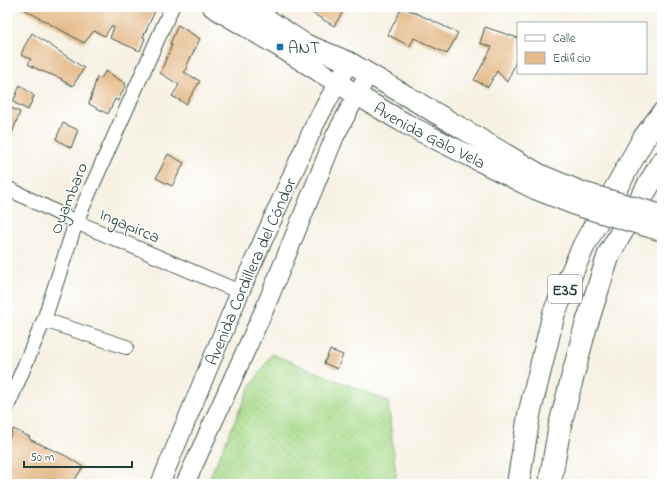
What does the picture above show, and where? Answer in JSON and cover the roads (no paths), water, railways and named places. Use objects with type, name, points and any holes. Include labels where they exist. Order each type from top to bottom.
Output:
[{"type":"highway","name":"E35","points":[[518,484],[529,414],[554,313],[584,245],[644,138],[662,114]]},
{"type":"highway","name":"E35","points":[[551,484],[560,425],[585,329],[609,254],[662,162]]},
{"type":"main road","name":"Avenida Galo Vela","points":[[213,7],[406,124],[535,189],[662,215]]},
{"type":"main road","name":"Avenida Galo Vela","points":[[248,7],[305,44],[349,62],[580,199],[662,231]]},
{"type":"street","name":"Oyambaro","points":[[7,407],[44,320],[76,222],[172,7]]},
{"type":"street","name":"Avenida Cordillera del Cóndor","points":[[160,484],[240,292],[315,124],[349,62]]},
{"type":"street","name":"Avenida Cordillera del Cóndor","points":[[185,484],[264,308],[335,136],[368,74]]},
{"type":"street","name":"Ingapirca","points":[[7,188],[76,222],[240,292]]},
{"type":"street","points":[[44,320],[126,347]]},
{"type":"place","name":"ANT","points":[[280,47]]}]
